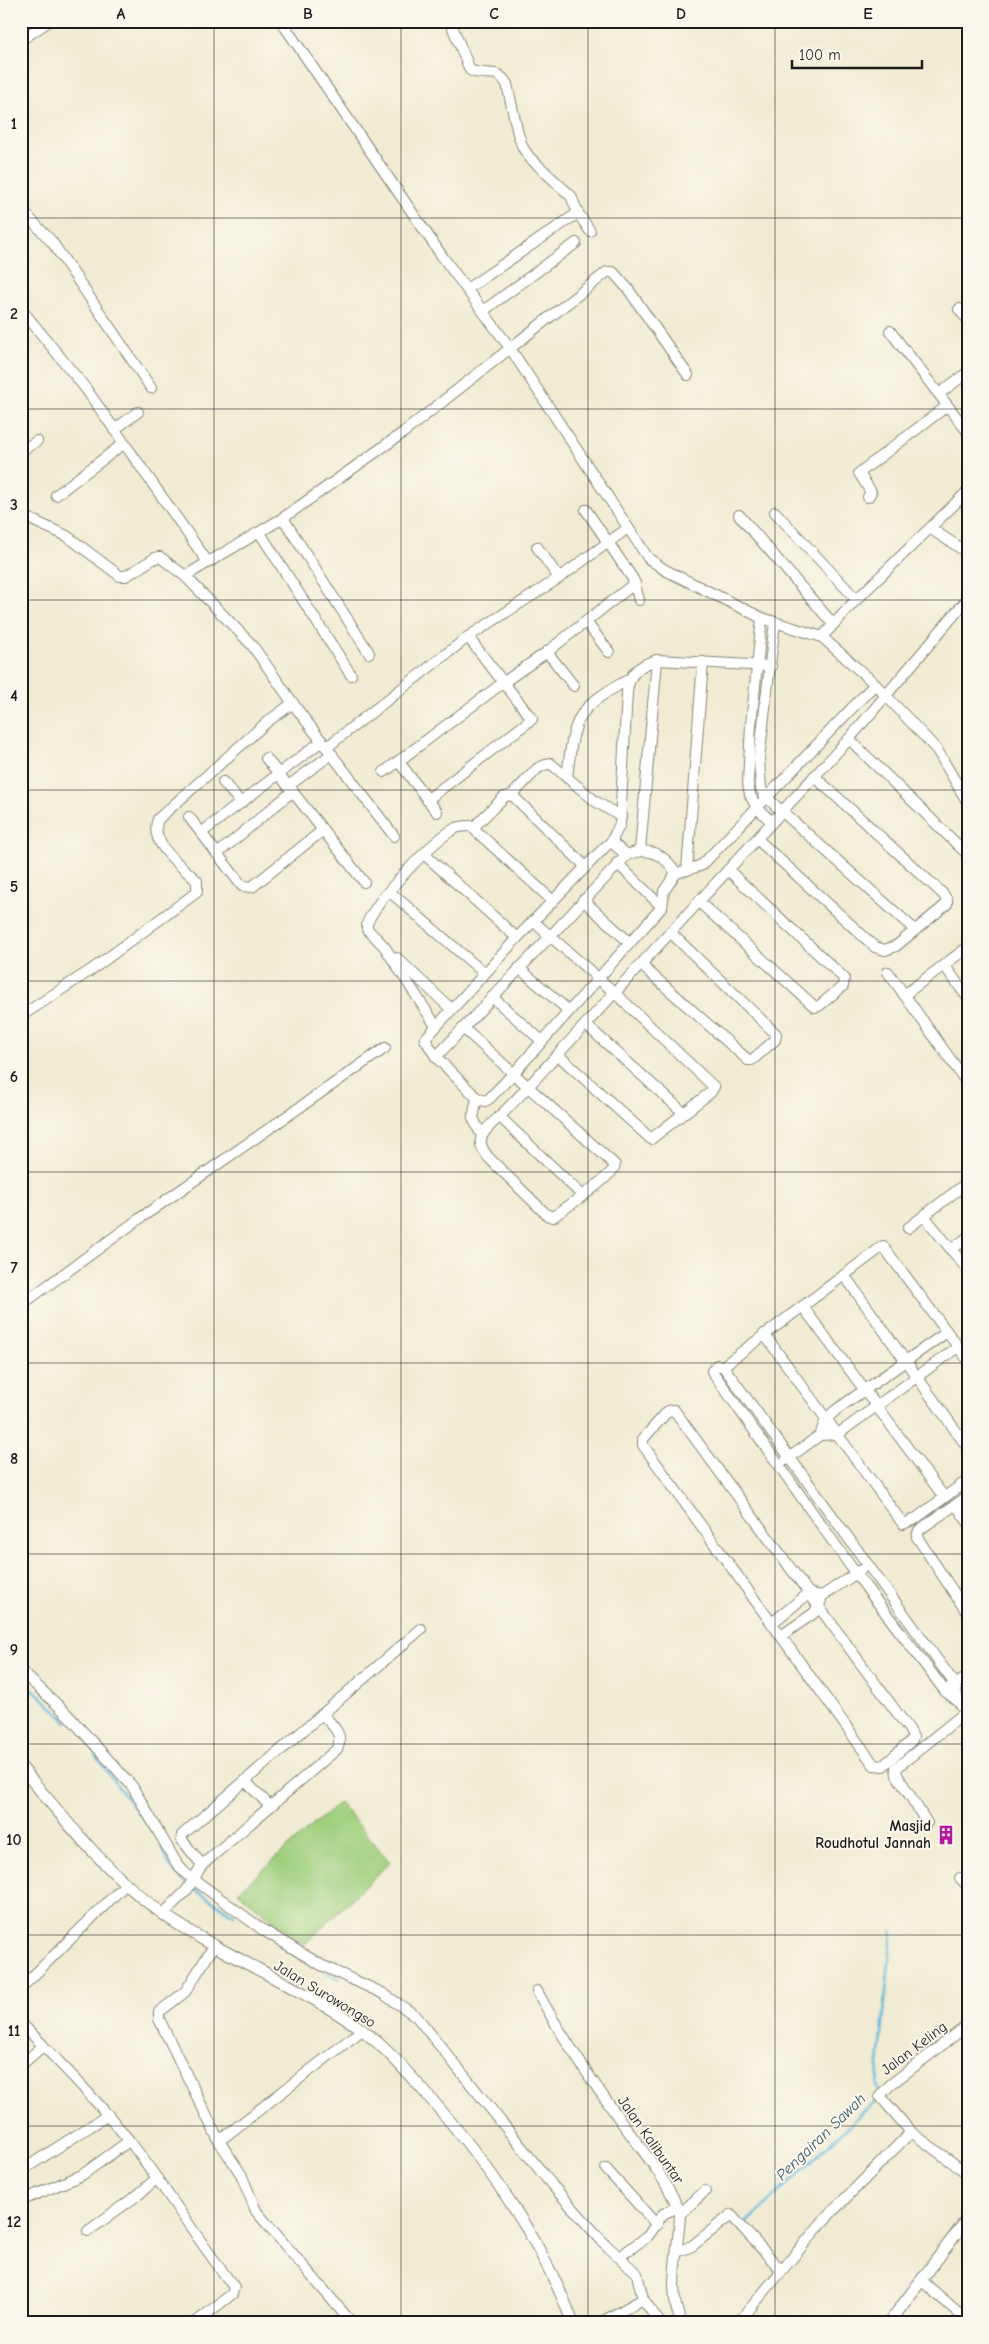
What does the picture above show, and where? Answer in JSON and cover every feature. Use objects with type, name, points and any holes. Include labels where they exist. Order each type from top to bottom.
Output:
[{"type":"street","points":[[21,40],[49,21]]},
{"type":"street","points":[[281,21],[466,289],[510,348],[628,528],[655,564],[762,618],[822,638],[875,684],[937,750],[968,803]]},
{"type":"street","points":[[450,21],[470,70],[499,74],[503,78],[507,84],[523,148],[530,158],[571,196],[578,213],[590,231]]},
{"type":"street","points":[[21,209],[52,242],[151,388]]},
{"type":"street","points":[[466,289],[578,213]]},
{"type":"street","points":[[483,311],[576,243]]},
{"type":"street","points":[[185,576],[207,561],[260,533],[283,518],[404,432],[610,271],[618,276],[628,289],[688,375]]},
{"type":"street","points":[[959,309],[968,320]]},
{"type":"street","points":[[23,313],[86,390],[207,561]]},
{"type":"street","points":[[890,331],[968,432]]},
{"type":"street","points":[[940,394],[968,372]]},
{"type":"street","points":[[868,497],[871,492],[859,473],[948,406]]},
{"type":"street","points":[[114,430],[138,412]]},
{"type":"street","points":[[21,451],[37,441]]},
{"type":"street","points":[[56,495],[123,444]]},
{"type":"street","points":[[822,638],[856,599],[931,529],[968,491]]},
{"type":"street","points":[[586,510],[607,545],[635,583],[639,600]]},
{"type":"street","points":[[775,512],[856,599]]},
{"type":"street","points":[[21,515],[67,536],[120,576],[126,576],[155,558],[160,557],[185,576],[252,645],[394,836]]},
{"type":"street","points":[[738,515],[833,624]]},
{"type":"street","points":[[283,518],[369,653]]},
{"type":"street","points":[[217,854],[290,789],[327,748],[468,637],[560,578],[628,528]]},
{"type":"street","points":[[931,529],[968,553]]},
{"type":"street","points":[[260,533],[350,675]]},
{"type":"street","points":[[537,547],[560,578]]},
{"type":"street","points":[[384,772],[547,652],[635,583]]},
{"type":"street","points":[[482,1136],[849,739],[965,602]]},
{"type":"street","points":[[762,618],[748,783],[750,795],[757,808],[772,822]]},
{"type":"street","points":[[586,622],[609,652]]},
{"type":"street","points":[[775,622],[759,759],[760,789],[767,798],[914,930]]},
{"type":"street","points":[[428,800],[532,720],[468,637]]},
{"type":"street","points":[[547,652],[574,686]]},
{"type":"street","points":[[567,778],[573,729],[578,721],[596,698],[628,680],[646,663],[658,660],[771,666]]},
{"type":"street","points":[[640,850],[658,660]]},
{"type":"street","points":[[687,870],[703,662]]},
{"type":"street","points":[[628,680],[619,829],[611,842],[585,866],[450,1009],[425,1041],[436,1057],[477,1098],[485,1101],[514,1073],[662,907],[664,891],[676,873],[702,865],[875,684]]},
{"type":"street","points":[[21,1016],[94,968],[197,892],[196,881],[170,855],[157,834],[155,826],[158,819],[261,727],[293,702]]},
{"type":"street","points":[[849,739],[968,855]]},
{"type":"street","points":[[201,833],[279,774],[327,748]]},
{"type":"street","points":[[266,758],[364,882]]},
{"type":"street","points":[[399,762],[437,812]]},
{"type":"street","points":[[450,1009],[367,929],[367,924],[389,891],[424,854],[454,829],[464,826],[475,826],[504,797],[512,795],[538,768],[546,764],[550,763],[606,810],[621,817]]},
{"type":"street","points":[[757,839],[875,947],[885,950],[890,949],[947,904],[946,898],[814,776]]},
{"type":"street","points":[[223,782],[241,803]]},
{"type":"street","points":[[512,795],[585,866]]},
{"type":"street","points":[[189,817],[242,886],[252,887],[323,830]]},
{"type":"street","points":[[475,826],[476,831],[552,901]]},
{"type":"street","points":[[611,842],[627,855]]},
{"type":"street","points":[[436,1057],[627,855],[640,850],[658,855],[670,862],[676,873]]},
{"type":"street","points":[[424,854],[517,938]]},
{"type":"street","points":[[618,863],[662,907]]},
{"type":"street","points":[[699,902],[814,1007],[819,1006],[844,986],[844,978],[728,870]]},
{"type":"street","points":[[389,891],[484,973]]},
{"type":"street","points":[[583,900],[630,943]]},
{"type":"street","points":[[533,921],[615,993],[712,1085],[711,1092],[654,1137],[648,1138],[558,1055]]},
{"type":"street","points":[[641,965],[748,1060],[752,1060],[775,1040],[776,1034],[670,932]]},
{"type":"street","points":[[384,946],[436,1026]]},
{"type":"street","points":[[904,995],[968,947]]},
{"type":"street","points":[[944,964],[968,998]]},
{"type":"street","points":[[519,968],[569,1011]]},
{"type":"street","points":[[888,972],[968,1084]]},
{"type":"street","points":[[492,997],[542,1041]]},
{"type":"street","points":[[586,1025],[684,1112]]},
{"type":"street","points":[[463,1028],[529,1085],[615,1165],[614,1171],[553,1217],[547,1215],[488,1157],[481,1146],[482,1136],[473,1118],[477,1098]]},
{"type":"street","points":[[21,1306],[139,1220],[385,1048]]},
{"type":"street","points":[[500,1117],[582,1195]]},
{"type":"street","points":[[908,1228],[966,1187]]},
{"type":"street","points":[[924,1216],[968,1270]]},
{"type":"street","points":[[952,1250],[968,1237]]},
{"type":"street","points":[[723,1366],[883,1246],[968,1360]]},
{"type":"street","points":[[844,1275],[968,1448]]},
{"type":"street","points":[[803,1307],[866,1389],[944,1497]]},
{"type":"street","points":[[820,1435],[826,1419],[906,1360],[948,1332]]},
{"type":"street","points":[[764,1334],[903,1524],[908,1524],[968,1480]]},
{"type":"street","points":[[779,1464],[820,1435],[838,1434],[918,1378],[958,1347]]},
{"type":"street","points":[[927,1823],[897,1775],[896,1768],[967,1714],[958,1701],[945,1690],[856,1574],[779,1464],[714,1376],[714,1368],[719,1364],[723,1366],[955,1684],[958,1701]]},
{"type":"street","points":[[674,1410],[679,1416],[811,1594],[913,1737],[883,1766],[874,1765],[643,1445],[643,1439],[668,1411],[674,1410]]},
{"type":"street","points":[[968,1496],[919,1530],[917,1537],[968,1614]]},
{"type":"street","points":[[956,1505],[968,1522]]},
{"type":"street","points":[[772,1623],[811,1594],[822,1596],[868,1566]]},
{"type":"street","points":[[781,1636],[814,1613],[820,1606],[822,1596]]},
{"type":"street","points":[[202,1865],[182,1840],[182,1835],[421,1629]]},
{"type":"street","points":[[21,1671],[67,1714],[132,1786],[177,1864],[191,1884],[321,1965],[382,1993],[416,2016],[552,2185],[622,2255],[637,2274],[643,2299],[660,2323]]},
{"type":"street","points":[[945,1690],[968,1676]]},
{"type":"street","points":[[163,1914],[191,1884],[202,1865],[339,1745],[336,1729],[322,1714]]},
{"type":"street","name":"Jalan Surowongso","points":[[21,1767],[84,1844],[126,1884],[163,1914],[214,1946],[362,2030],[403,2068],[445,2115],[504,2192],[536,2242],[573,2323]]},
{"type":"street","points":[[244,1781],[269,1805]]},
{"type":"street","points":[[960,1878],[968,1886]]},
{"type":"street","points":[[21,1988],[126,1884]]},
{"type":"street","points":[[214,1946],[185,1992],[158,2014],[219,2141],[240,2174],[256,2211],[352,2323]]},
{"type":"street","name":"Jalan Kalibuntar","points":[[537,1991],[593,2083],[649,2161],[673,2211]]},
{"type":"street","points":[[21,2023],[108,2115],[129,2141],[157,2178],[195,2236],[234,2287],[232,2294],[195,2323]]},
{"type":"street","name":"Jalan Keling","points":[[911,2132],[880,2096],[890,2085],[968,2024]]},
{"type":"street","points":[[219,2141],[362,2030]]},
{"type":"street","points":[[21,2065],[43,2046]]},
{"type":"street","points":[[21,2171],[108,2115]]},
{"type":"street","points":[[738,2323],[824,2220],[911,2132],[968,2174]]},
{"type":"street","points":[[25,2199],[82,2175],[129,2141]]},
{"type":"street","points":[[606,2169],[656,2225]]},
{"type":"street","points":[[88,2231],[139,2194],[157,2178]]},
{"type":"street","points":[[622,2255],[642,2241],[656,2225],[673,2211],[705,2191]]},
{"type":"street","points":[[673,2211],[677,2252],[674,2287],[677,2314],[682,2323]]},
{"type":"street","points":[[677,2252],[692,2246],[730,2215],[782,2271]]},
{"type":"street","points":[[889,2323],[968,2218]]},
{"type":"street","points":[[922,2281],[968,2321]]},
{"type":"street","points":[[600,2323],[643,2299]]},
{"type":"green space","points":[[339,1802],[390,1862],[304,1945],[238,1892]]},
{"type":"waterway","points":[[21,1679],[28,1684]]},
{"type":"waterway","points":[[33,1689],[67,1722]]},
{"type":"waterway","points":[[93,1750],[115,1783],[156,1836]]},
{"type":"waterway","points":[[161,1845],[171,1868],[186,1884]]},
{"type":"waterway","points":[[191,1887],[234,1915]]},
{"type":"waterway","name":"Pengairan Sawah","points":[[879,2091],[877,2085],[892,1931]]},
{"type":"waterway","points":[[278,1945],[312,1965]]},
{"type":"waterway","points":[[328,1974],[340,1979]]},
{"type":"waterway","name":"Pengairan Sawah","points":[[744,2225],[878,2098]]},
{"type":"place","name":"Masjid Roudhotul Jannah","points":[[946,1835]]}]
